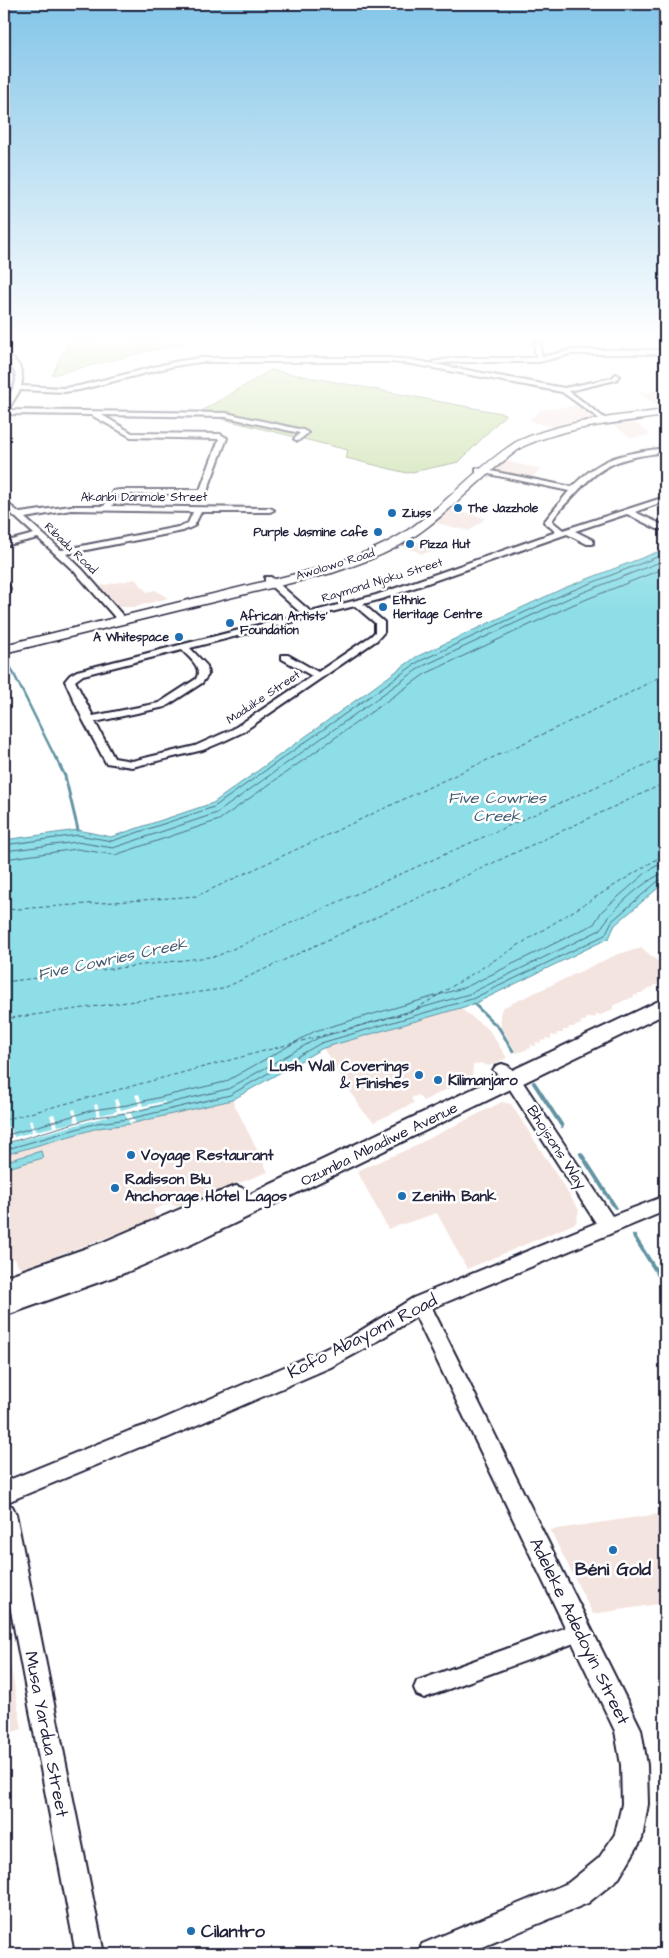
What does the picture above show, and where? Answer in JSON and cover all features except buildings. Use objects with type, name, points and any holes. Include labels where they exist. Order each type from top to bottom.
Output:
[{"type":"highway","name":"Ozumba Mbadiwe Avenue","points":[[4,1299],[118,1264],[183,1237],[507,1075],[665,992]]},
{"type":"highway","name":"Ozumba Mbadiwe Avenue","points":[[507,1075],[665,1005]]},
{"type":"main road","name":"Awolowo Road","points":[[4,649],[270,581],[328,570],[357,560],[384,549],[416,530],[483,470],[513,448],[534,438],[552,432]]},
{"type":"main road","name":"Awolowo Road","points":[[4,643],[120,618]]},
{"type":"street","points":[[107,508],[116,494],[120,492],[203,492],[223,438],[220,436],[131,435],[126,432]]},
{"type":"street","points":[[298,439],[303,432]]},
{"type":"street","points":[[590,542],[565,532],[548,522],[574,490],[607,462],[622,457],[665,450]]},
{"type":"street","points":[[483,470],[574,490]]},
{"type":"street","name":"Raymond Njoku Street","points":[[88,720],[70,681],[80,673],[357,603],[665,499]]},
{"type":"street","name":"Ribadu Road","points":[[4,503],[79,571],[120,618]]},
{"type":"street","name":"Akanbi Danmole Street","points":[[19,516],[57,509],[270,510]]},
{"type":"street","points":[[60,553],[180,529],[191,524],[198,509]]},
{"type":"street","points":[[627,511],[660,526]]},
{"type":"street","points":[[4,544],[40,535]]},
{"type":"street","points":[[270,581],[309,615]]},
{"type":"street","points":[[4,585],[6,590],[4,596]]},
{"type":"street","name":"Maduike Street","points":[[88,720],[110,762],[132,764],[200,748],[237,731],[374,638],[379,632],[380,622],[357,603]]},
{"type":"street","points":[[88,720],[162,705],[199,681],[203,675],[202,666],[184,647]]},
{"type":"street","points":[[285,657],[317,675]]},
{"type":"street","name":"Bhojsons Way","points":[[507,1075],[609,1227]]},
{"type":"street","name":"Kofo Abayomi Road","points":[[4,1493],[159,1431],[324,1360],[359,1342],[420,1304],[665,1203]]},
{"type":"street","name":"Adeleke Adedoyin Street","points":[[420,1304],[628,1730],[634,1766],[635,1804],[628,1839],[609,1868],[578,1893],[432,1954]]},
{"type":"street","name":"Musa Yardua Street","points":[[4,1514],[90,1954]]},
{"type":"street","points":[[424,1688],[581,1631]]},
{"type":"shaded area","points":[[623,432],[647,432],[651,435],[631,438]]},
{"type":"shaded area","points":[[501,460],[541,469],[531,478],[495,470],[492,467]]},
{"type":"shaded area","points":[[443,508],[486,518],[469,531],[429,521]]},
{"type":"shaded area","points":[[404,537],[437,549],[423,554],[394,543]]},
{"type":"shaded area","points":[[135,579],[147,592],[155,590],[168,598],[134,607],[119,607],[100,586]]},
{"type":"shaded area","points":[[642,948],[662,965],[665,964],[665,981],[646,989],[643,993],[638,993],[638,996],[634,995],[633,998],[613,1006],[613,1009],[601,1015],[596,1014],[596,1017],[586,1018],[586,1021],[581,1021],[581,1024],[569,1027],[568,1030],[563,1030],[563,1033],[557,1033],[556,1036],[551,1035],[551,1039],[541,1040],[541,1043],[536,1042],[536,1046],[531,1045],[531,1048],[517,1053],[501,1028],[500,1015],[502,1008],[618,954]]},
{"type":"shaded area","points":[[460,1008],[489,1030],[507,1058],[489,1066],[480,1063],[473,1065],[472,1077],[423,1101],[418,1095],[411,1098],[414,1103],[374,1122],[363,1111],[323,1048]]},
{"type":"shaded area","name":"Radisson Blu Anchorage Hotel Lagos","points":[[232,1100],[268,1172],[176,1207],[170,1203],[153,1210],[156,1217],[155,1220],[28,1266],[22,1268],[18,1266],[14,1258],[4,1262],[4,1155],[98,1128],[130,1124]]},
{"type":"shaded area","points":[[502,1102],[511,1104],[579,1210],[576,1223],[467,1269],[437,1213],[388,1229],[357,1171],[404,1151]]},
{"type":"shaded area","name":"Béni Gold","points":[[665,1513],[665,1603],[593,1614],[550,1530]]},
{"type":"shaded area","points":[[7,1646],[22,1729],[4,1735],[4,1647]]},
{"type":"green space","points":[[277,432],[488,432],[459,462],[407,473],[346,458],[348,450]]},
{"type":"water","name":"Five Cowries Creek","points":[[665,549],[665,882],[615,925],[609,938],[474,1004],[323,1048],[232,1100],[130,1124],[98,1128],[4,1155],[4,840],[78,830],[111,837],[213,803],[416,657],[564,588]]},
{"type":"water","points":[[41,1151],[43,1158],[4,1169],[4,1162]]},
{"type":"pier","points":[[139,1094],[143,1106],[164,1101],[165,1103],[130,1112],[135,1122],[130,1124],[124,1112],[10,1143],[8,1135],[4,1136],[4,1128],[10,1126],[14,1137],[32,1132],[29,1121],[32,1120],[36,1131],[53,1127],[50,1115],[54,1114],[58,1126],[75,1122],[72,1110],[75,1109],[79,1121],[97,1116],[94,1105],[97,1104],[101,1115],[117,1111],[114,1100],[117,1099],[121,1110],[139,1105],[135,1095]]},
{"type":"waterway","points":[[4,654],[56,759]]},
{"type":"waterway","points":[[56,758],[65,776],[78,830]]},
{"type":"waterway","points":[[474,1004],[499,1028],[513,1051]]},
{"type":"waterway","points":[[534,1083],[562,1126]]},
{"type":"waterway","points":[[581,1154],[615,1207]]},
{"type":"waterway","points":[[634,1236],[665,1285]]},
{"type":"ferry route","points":[[4,910],[197,896],[622,697],[665,674]]},
{"type":"ferry route","points":[[4,982],[217,956],[665,756]]},
{"type":"ferry route","points":[[4,1019],[222,989],[665,783]]},
{"type":"ferry route","points":[[4,1120],[411,1012],[665,854]]},
{"type":"place","name":"The Jazzhole","points":[[458,508]]},
{"type":"place","name":"Ziuss","points":[[392,513]]},
{"type":"place","name":"Purple Jasmine cafe","points":[[378,532]]},
{"type":"place","name":"Pizza Hut","points":[[410,544]]},
{"type":"place","name":"Ethnic Heritage Centre","points":[[383,607]]},
{"type":"place","name":"African Artists' Foundation","points":[[230,623]]},
{"type":"place","name":"A Whitespace","points":[[179,637]]},
{"type":"place","name":"Lush Wall Coverings & Finishes","points":[[419,1075]]},
{"type":"place","name":"Kilimanjaro","points":[[438,1080]]},
{"type":"place","name":"Voyage Restaurant","points":[[131,1155]]},
{"type":"place","name":"Radisson Blu Anchorage Hotel Lagos","points":[[115,1188]]},
{"type":"place","name":"Zenith Bank","points":[[402,1196]]},
{"type":"place","name":"Béni Gold","points":[[613,1550]]},
{"type":"place","name":"Cilantro","points":[[191,1931]]}]
